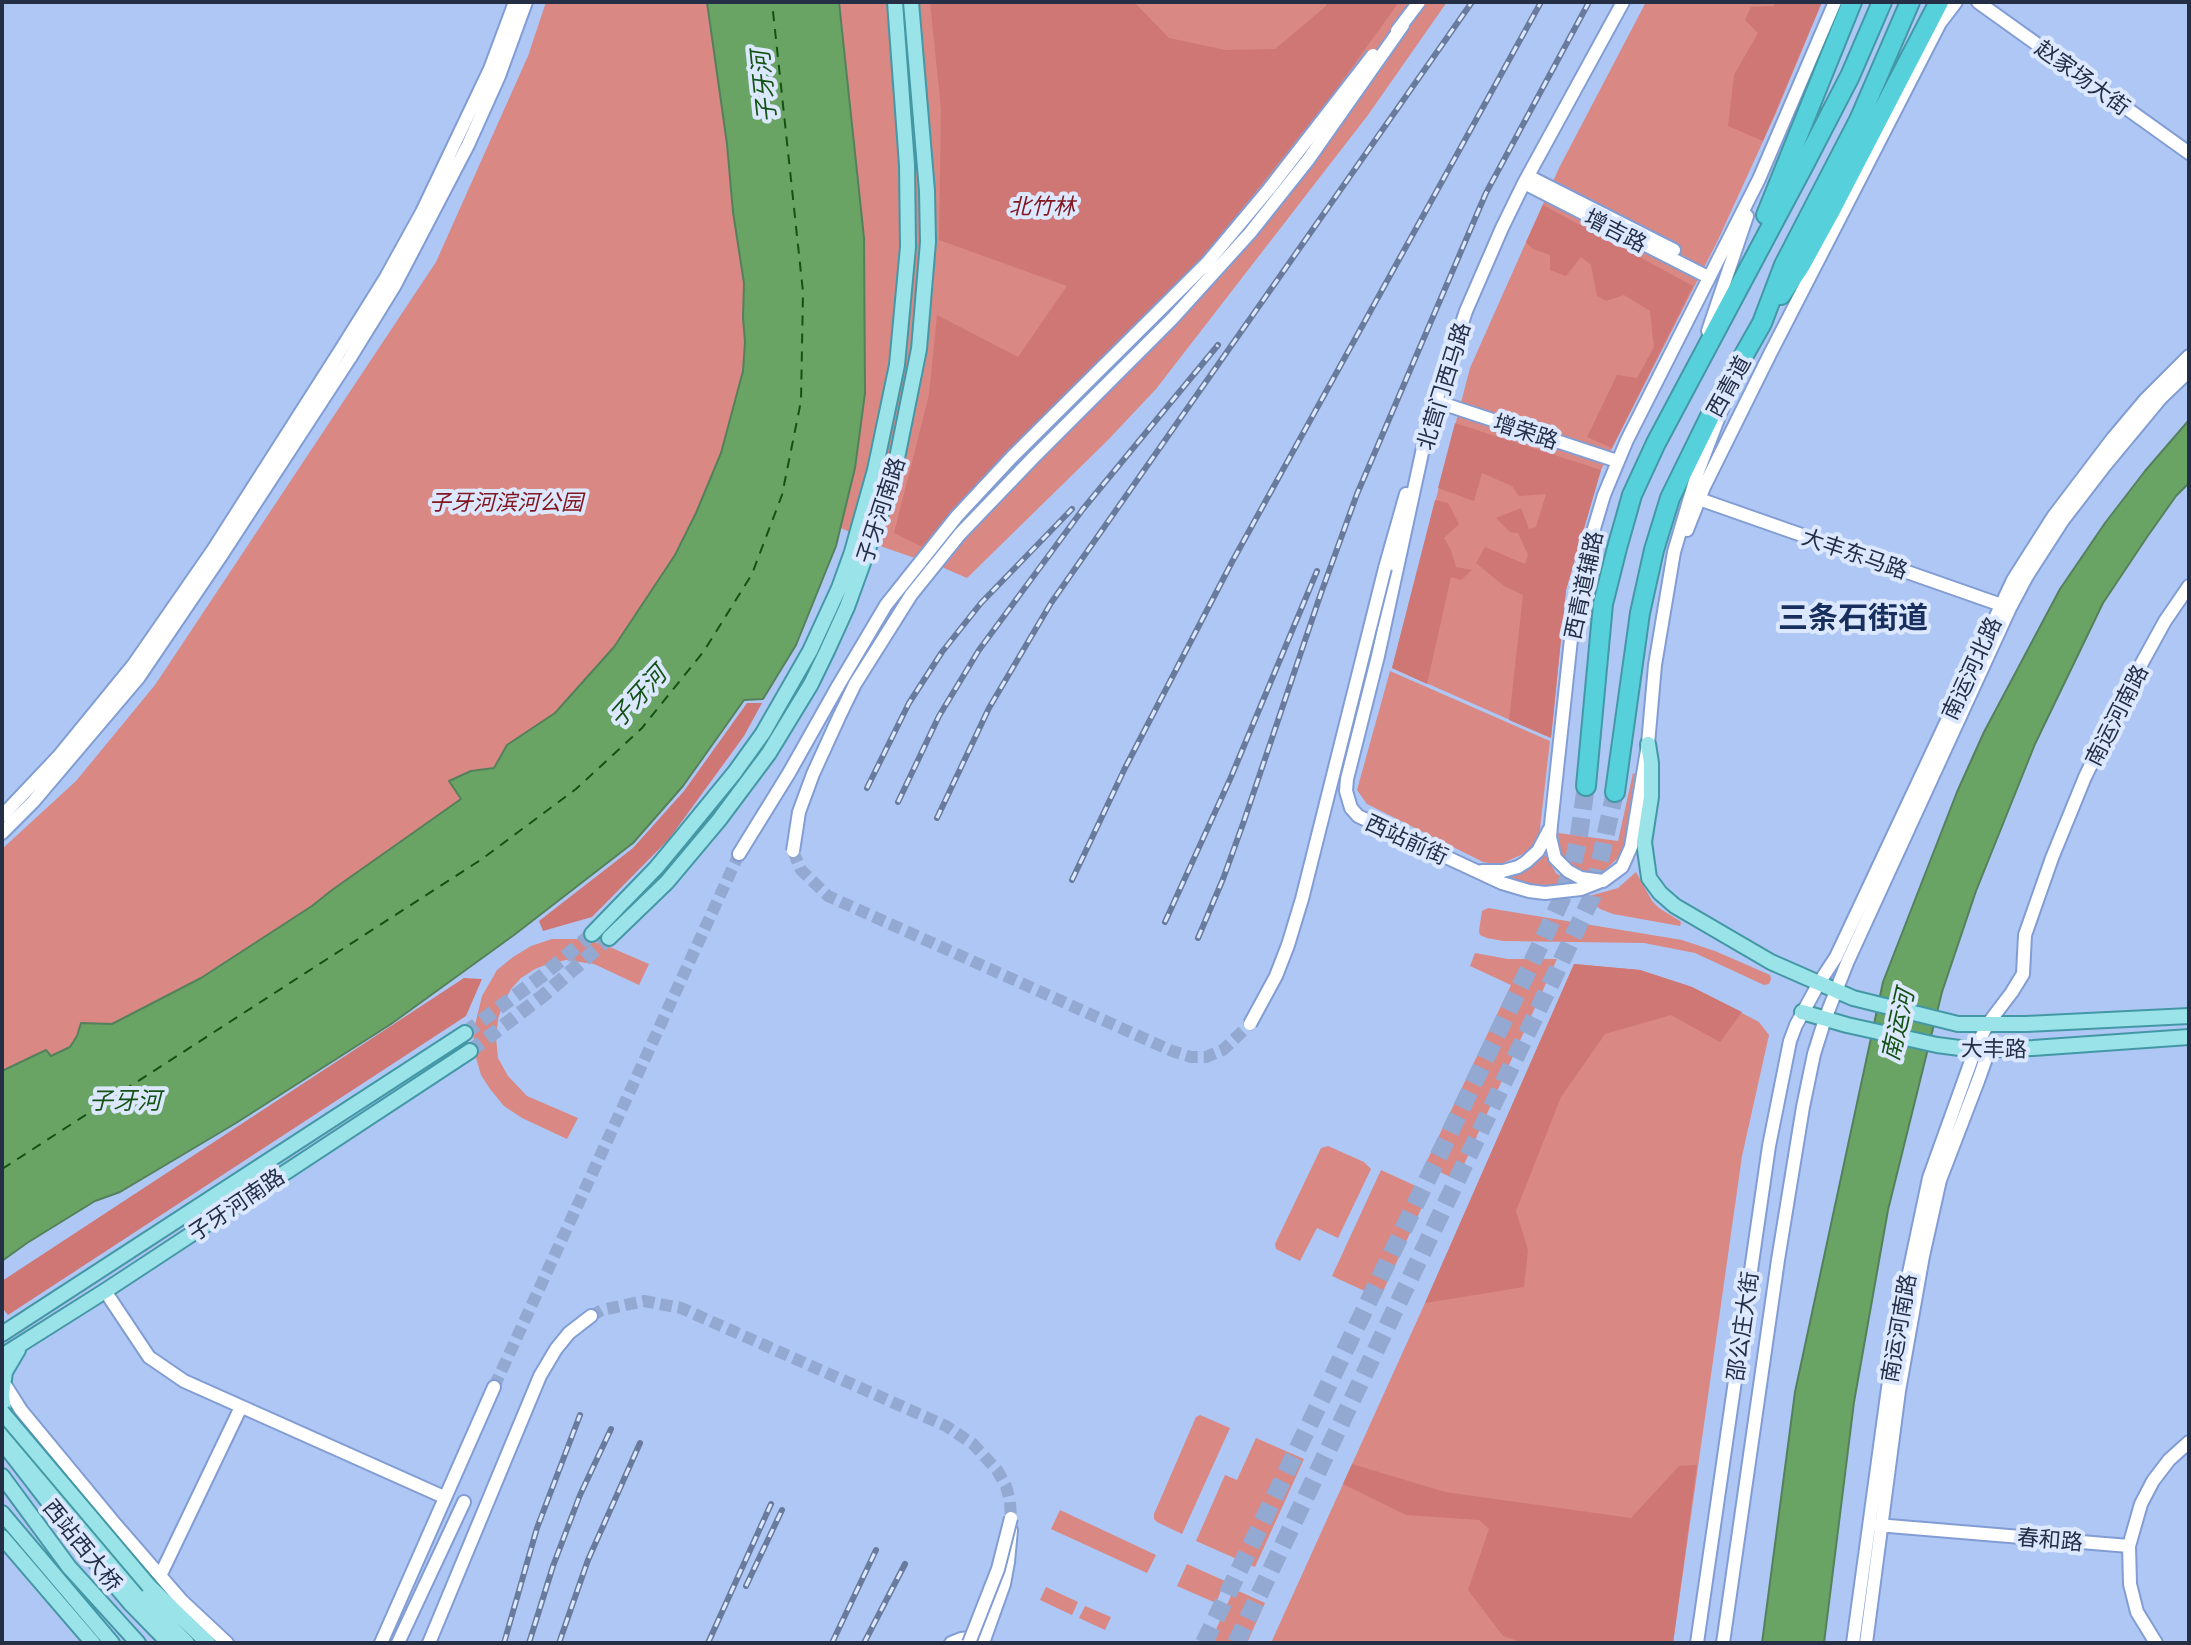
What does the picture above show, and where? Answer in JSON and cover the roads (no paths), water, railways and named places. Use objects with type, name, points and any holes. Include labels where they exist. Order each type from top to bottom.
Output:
[{"type":"highway","points":[[1733,297],[1852,2]]},
{"type":"highway","name":"西青道","points":[[1586,786],[1603,604],[1632,495],[1656,443],[1837,101],[1882,2]]},
{"type":"highway","name":"西青道","points":[[1615,792],[1640,613],[1670,498],[1715,406],[1762,323],[1784,265],[1859,120],[1910,2]]},
{"type":"highway","points":[[1762,323],[1801,265],[1939,2]]},
{"type":"main road","name":"子牙河南路","points":[[592,934],[673,848],[763,733],[810,651],[852,552],[875,470],[897,365],[906,277],[907,165],[895,2]]},
{"type":"main road","name":"子牙河南路","points":[[609,938],[667,882],[769,753],[811,684],[827,651],[847,607],[876,527],[895,468],[919,349],[928,242],[927,191],[911,2]]},
{"type":"main road","points":[[1648,744],[1651,797],[1644,842],[1649,878],[1675,906],[1771,962],[1819,983]]},
{"type":"main road","name":"大丰路","points":[[1819,983],[1867,1002],[1943,1021],[1987,1025],[2189,1016]]},
{"type":"main road","name":"大丰路","points":[[1802,1012],[1937,1045],[1982,1050],[2189,1037]]},
{"type":"main road","name":"子牙河南路","points":[[2,1334],[465,1033]]},
{"type":"main road","name":"子牙河南路","points":[[2,1356],[470,1051]]},
{"type":"main road","points":[[29,1339],[12,1357],[5,1372],[4,1433],[123,1577],[187,1643]]},
{"type":"main road","points":[[2,1412],[208,1643]]},
{"type":"main road","name":"西站西大桥","points":[[4,1433],[91,1557],[169,1643]]},
{"type":"main road","name":"西站西大桥","points":[[2,1476],[69,1567],[138,1643]]},
{"type":"main road","points":[[2,1513],[112,1643]]},
{"type":"main road","points":[[2,1537],[93,1643]]},
{"type":"street","points":[[2,816],[67,747],[134,664],[213,550],[348,339],[435,187],[490,69],[515,2]]},
{"type":"street","points":[[2,833],[33,802],[139,677],[350,358],[395,285],[468,145],[499,76],[526,2]]},
{"type":"street","points":[[793,851],[799,812],[839,717],[862,673],[911,595],[960,534],[1172,319],[1250,233],[1308,160],[1419,2]]},
{"type":"street","name":"北营门西马路","points":[[1347,799],[1347,779],[1435,401],[1471,300],[1502,228],[1623,2]]},
{"type":"street","name":"西青道辅路","points":[[1603,881],[1581,878],[1562,866],[1552,848],[1551,825],[1571,639],[1590,542],[1617,461],[1759,179],[1835,2]]},
{"type":"street","points":[[1668,590],[1699,499],[1770,354],[1940,23],[1956,2]]},
{"type":"street","name":"赵家场大街","points":[[1978,2],[2189,153]]},
{"type":"street","points":[[739,854],[886,605],[957,516],[1207,263],[1378,49],[1403,25]]},
{"type":"street","name":"增吉路","points":[[1526,179],[1710,274]]},
{"type":"street","points":[[1696,367],[1759,179]]},
{"type":"street","name":"南运河北路","points":[[1802,1012],[1836,957],[2035,543],[2145,400],[2189,356]]},
{"type":"street","points":[[1603,881],[1622,867],[1631,847],[1648,744],[1655,665],[1674,552],[1687,505],[1739,366]]},
{"type":"street","name":"南运河北路","points":[[1825,1019],[2005,606],[2082,495],[2161,398],[2189,371]]},
{"type":"street","name":"增荣路","points":[[1435,401],[1617,461]]},
{"type":"street","points":[[1250,1024],[1276,976],[1302,899],[1385,568],[1428,425]]},
{"type":"street","name":"大丰东马路","points":[[1699,499],[2005,606]]},
{"type":"street","name":"南运河南路","points":[[1866,1643],[1899,1391],[1923,1256],[1940,1180],[1982,1050],[1987,1025],[2023,974],[2025,935],[2085,777],[2138,669],[2189,586]]},
{"type":"street","name":"西站前街","points":[[1347,799],[1358,816],[1517,888],[1545,893],[1581,889],[1603,881]]},
{"type":"street","points":[[1475,870],[1503,871],[1518,867],[1538,851],[1551,825]]},
{"type":"street","name":"邵公庄大街","points":[[1697,1643],[1769,1146],[1790,1041],[1802,1012]]},
{"type":"street","name":"邵公庄大街","points":[[1723,1643],[1800,1122],[1814,1054],[1825,1019]]},
{"type":"street","name":"南运河南路","points":[[1853,1643],[1890,1375],[1916,1233],[1929,1178],[1982,1050]]},
{"type":"street","points":[[105,1291],[149,1357],[184,1381],[444,1497]]},
{"type":"street","points":[[429,1643],[540,1376],[569,1333],[591,1316]]},
{"type":"street","points":[[3,1381],[21,1410],[155,1581],[182,1601],[227,1643]]},
{"type":"street","points":[[381,1643],[494,1387]]},
{"type":"street","points":[[155,1581],[241,1407]]},
{"type":"street","points":[[2156,1643],[2137,1612],[2130,1584],[2129,1546],[2141,1504],[2153,1481],[2169,1460],[2189,1442]]},
{"type":"street","points":[[398,1643],[464,1502]]},
{"type":"street","points":[[951,1643],[970,1638],[983,1643],[1004,1584],[1011,1541],[1011,1518],[998,1569],[969,1643]]},
{"type":"street","name":"春和路","points":[[1868,1524],[2129,1546]]},
{"type":"water","name":"子牙河","points":[[707,2],[839,2],[864,238],[865,393],[855,468],[836,546],[796,645],[763,699],[744,700],[683,786],[633,843],[391,1024],[236,1123],[120,1192],[95,1201],[2,1261],[2,1071],[46,1050],[51,1056],[70,1047],[81,1023],[112,1024],[201,978],[312,906],[461,799],[449,781],[471,771],[494,768],[507,745],[555,713],[614,647],[675,555],[721,453],[743,371],[745,342],[744,283]]},
{"type":"water","name":"南运河","points":[[2189,420],[2189,483],[2176,496],[2103,603],[2035,744],[1976,891],[1942,992],[1888,1210],[1854,1402],[1824,1643],[1762,1643],[1795,1392],[1883,982],[1957,792],[1984,732],[2060,589],[2105,523]]},
{"type":"tunnel","points":[[1204,1643],[1562,898],[1578,842],[1586,786]]},
{"type":"tunnel","points":[[1236,1643],[1592,897],[1615,792]]},
{"type":"tunnel","points":[[793,851],[801,870],[828,896],[1172,1051],[1191,1057],[1206,1057],[1223,1050],[1250,1024]]},
{"type":"tunnel","points":[[494,1387],[739,854]]},
{"type":"tunnel","points":[[465,1033],[592,934]]},
{"type":"tunnel","points":[[470,1051],[544,995],[609,938]]},
{"type":"tunnel","points":[[591,1316],[602,1310],[644,1301],[681,1308],[946,1426],[973,1444],[997,1470],[1006,1486],[1011,1518]]},
{"type":"railway","points":[[937,818],[989,708],[1051,603],[1472,2]]},
{"type":"railway","points":[[1072,880],[1125,768],[1232,562],[1541,2]]},
{"type":"railway","points":[[1198,938],[1244,821],[1357,494],[1486,193],[1589,2]]},
{"type":"railway","points":[[898,802],[939,716],[979,650],[1083,509],[1218,345]]},
{"type":"railway","points":[[867,788],[909,703],[942,652],[981,603],[1072,509]]},
{"type":"railway","points":[[1165,922],[1231,777],[1317,571]]},
{"type":"railway","points":[[504,1643],[537,1528],[580,1415]]},
{"type":"railway","points":[[529,1643],[580,1495],[611,1429]]},
{"type":"railway","points":[[559,1643],[588,1560],[640,1443]]},
{"type":"railway","points":[[708,1643],[771,1504]]},
{"type":"railway","points":[[746,1586],[782,1510]]},
{"type":"railway","points":[[832,1643],[876,1550]]},
{"type":"railway","points":[[864,1643],[905,1564]]},
{"type":"district","name":"三条石街道","points":[[1853,617]]},
{"type":"park label","name":"北竹林","points":[[1042,206]]},
{"type":"park label","name":"子牙河滨河公园","points":[[506,502]]}]
